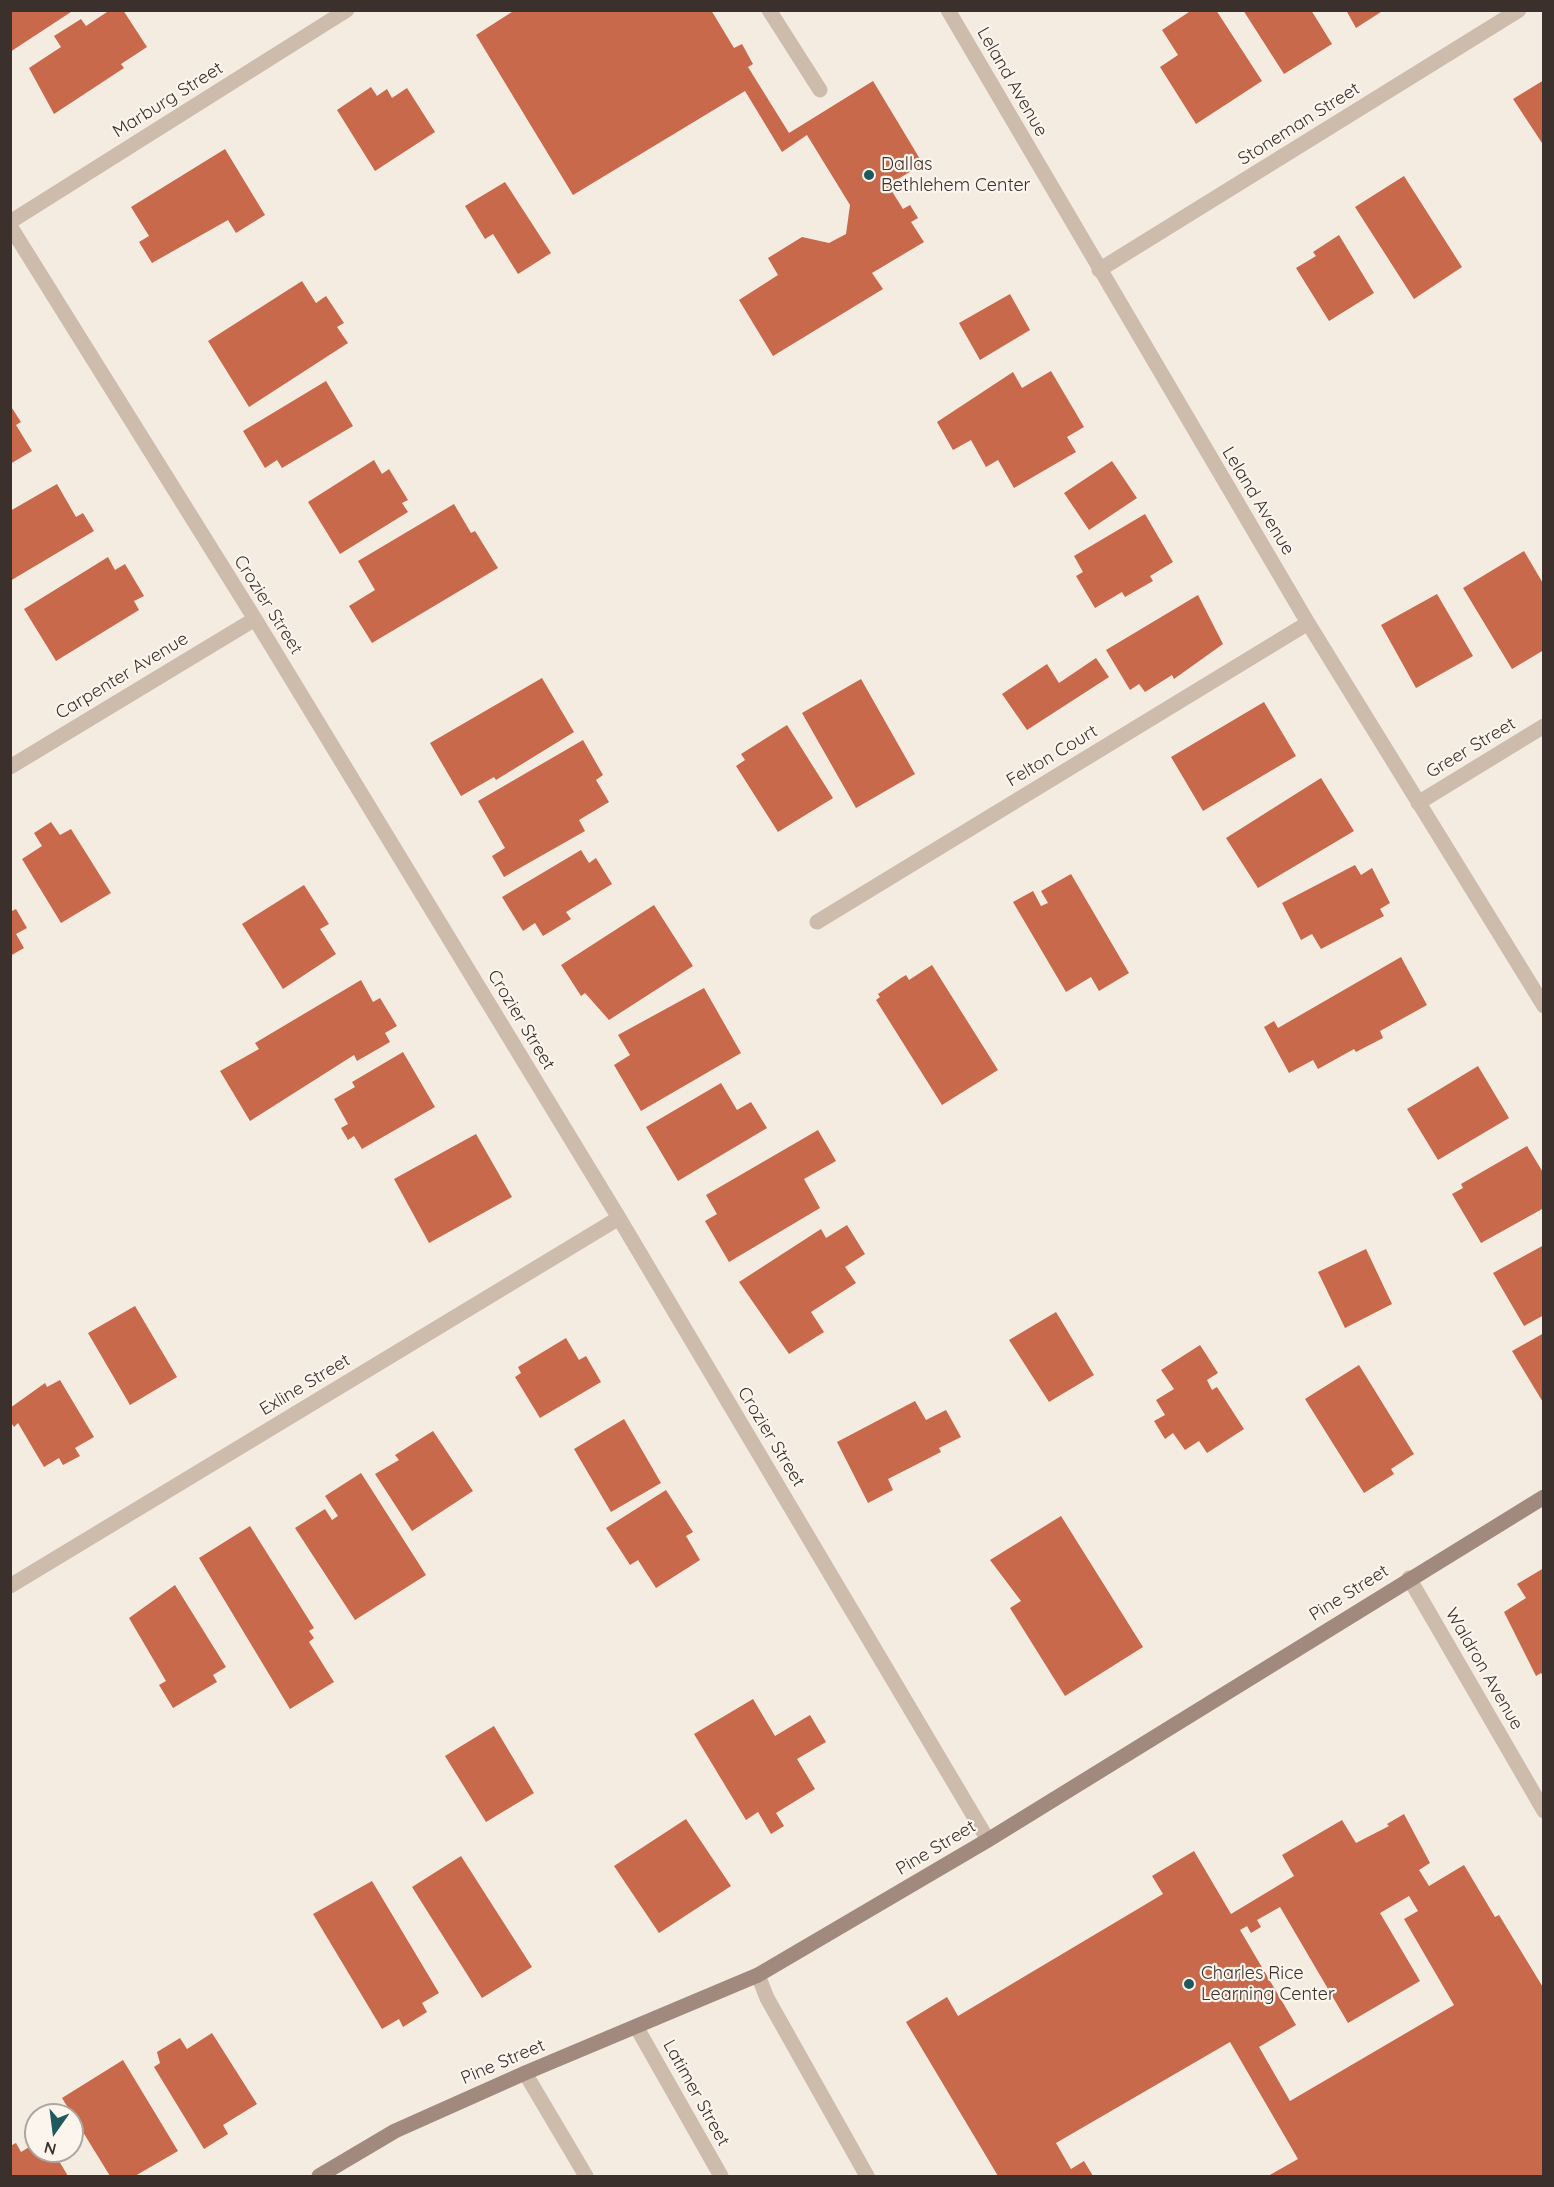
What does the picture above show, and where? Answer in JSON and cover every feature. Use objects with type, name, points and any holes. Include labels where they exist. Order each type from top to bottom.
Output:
[{"type":"street","name":"Marburg Street","points":[[10,224],[347,10]]},
{"type":"street","points":[[769,10],[820,90]]},
{"type":"street","name":"Leland Avenue","points":[[948,10],[1308,623],[1544,1006]]},
{"type":"street","name":"Stoneman Street","points":[[1099,270],[1519,10]]},
{"type":"street","name":"Crozier Street","points":[[10,224],[255,619],[619,1218],[988,1840]]},
{"type":"street","name":"Carpenter Avenue","points":[[10,767],[255,619]]},
{"type":"street","name":"Felton Court","points":[[817,922],[1308,623]]},
{"type":"street","name":"Greer Street","points":[[1418,803],[1544,726]]},
{"type":"street","name":"Exline Street","points":[[10,1586],[619,1218]]},
{"type":"street","name":"Pine Street","points":[[319,2176],[395,2131],[525,2073],[637,2028],[758,1975],[988,1840],[1409,1578],[1544,1497]]},
{"type":"street","name":"Waldron Avenue","points":[[1409,1578],[1544,1811]]},
{"type":"street","points":[[758,1975],[767,1998],[867,2176]]},
{"type":"street","name":"Latimer Street","points":[[637,2028],[721,2176]]},
{"type":"street","points":[[525,2073],[586,2176]]},
{"type":"building","points":[[10,10],[74,10],[10,52]]},
{"type":"building","points":[[110,10],[123,10],[147,47],[121,64],[124,68],[54,114],[29,68],[61,47],[54,36],[81,19],[86,26]]},
{"type":"building","name":"Dallas Bethlehem Center","points":[[515,10],[711,10],[734,48],[742,44],[753,64],[748,67],[789,133],[873,81],[923,164],[888,185],[903,209],[910,205],[918,218],[911,222],[924,242],[872,273],[883,289],[773,356],[739,300],[778,275],[768,258],[802,237],[829,243],[846,234],[850,205],[807,135],[782,152],[745,91],[573,195],[476,35]]},
{"type":"building","points":[[1192,10],[1216,10],[1262,81],[1196,124],[1160,67],[1178,55],[1162,30]]},
{"type":"building","points":[[1243,10],[1311,10],[1332,44],[1284,74]]},
{"type":"building","points":[[1346,10],[1384,10],[1356,28]]},
{"type":"building","points":[[1544,80],[1544,146],[1513,99]]},
{"type":"building","points":[[371,87],[377,96],[387,89],[392,98],[407,88],[435,132],[375,171],[337,110]]},
{"type":"building","points":[[225,149],[265,215],[236,233],[228,220],[152,263],[139,242],[149,236],[131,207]]},
{"type":"building","points":[[1404,176],[1462,267],[1414,299],[1355,207]]},
{"type":"building","points":[[505,182],[551,253],[518,274],[493,234],[485,239],[465,206]]},
{"type":"building","points":[[1339,235],[1374,293],[1329,321],[1296,268],[1316,256],[1313,252]]},
{"type":"building","points":[[302,281],[316,303],[326,296],[344,323],[337,327],[348,343],[249,407],[208,341]]},
{"type":"building","points":[[1010,294],[1030,330],[980,360],[959,323]]},
{"type":"building","points":[[1051,371],[1084,427],[1067,437],[1076,452],[1014,488],[998,460],[986,467],[971,440],[953,450],[937,422],[1013,372],[1022,388]]},
{"type":"building","points":[[326,381],[353,426],[282,468],[277,460],[265,468],[243,431]]},
{"type":"building","points":[[10,405],[21,422],[16,425],[32,451],[10,464]]},
{"type":"building","points":[[374,460],[382,474],[389,469],[408,500],[402,503],[408,512],[340,554],[308,502]]},
{"type":"building","points":[[1112,461],[1137,498],[1089,530],[1064,493]]},
{"type":"building","points":[[57,484],[76,517],[83,513],[94,531],[10,581],[10,511]]},
{"type":"building","points":[[454,504],[471,533],[475,531],[498,568],[372,643],[349,606],[375,590],[358,561]]},
{"type":"building","points":[[1145,514],[1173,562],[1150,576],[1153,581],[1125,597],[1122,592],[1095,608],[1076,576],[1083,572],[1074,556]]},
{"type":"building","points":[[1524,551],[1544,585],[1544,650],[1512,669],[1463,588]]},
{"type":"building","points":[[108,557],[115,570],[125,564],[144,596],[134,601],[139,610],[56,661],[24,609]]},
{"type":"building","points":[[1437,594],[1473,656],[1416,688],[1381,625]]},
{"type":"building","points":[[1198,595],[1223,644],[1174,679],[1172,675],[1145,692],[1139,684],[1130,690],[1106,650]]},
{"type":"building","points":[[1096,658],[1109,677],[1027,730],[1002,694],[1047,664],[1059,683]]},
{"type":"building","points":[[542,678],[574,732],[496,780],[494,777],[461,796],[430,743]]},
{"type":"building","points":[[861,679],[915,774],[856,808],[802,713]]},
{"type":"building","points":[[1264,702],[1296,756],[1203,811],[1171,757]]},
{"type":"building","points":[[787,725],[833,798],[778,832],[736,766],[745,760],[741,754]]},
{"type":"building","points":[[583,740],[603,775],[596,780],[609,802],[579,820],[585,831],[504,877],[492,856],[505,848],[478,801]]},
{"type":"building","points":[[1321,778],[1354,831],[1258,888],[1226,838]]},
{"type":"building","points":[[51,822],[60,835],[71,829],[111,893],[61,923],[22,859],[42,846],[34,833]]},
{"type":"building","points":[[581,850],[589,863],[596,858],[612,884],[566,912],[571,919],[543,936],[535,923],[523,931],[502,897]]},
{"type":"building","points":[[1355,865],[1361,875],[1372,868],[1390,903],[1380,909],[1384,916],[1321,949],[1312,934],[1301,940],[1282,903]]},
{"type":"building","points":[[1071,874],[1129,973],[1099,991],[1091,977],[1066,992],[1013,902],[1033,891],[1041,906],[1048,903],[1041,891]]},
{"type":"building","points":[[304,885],[329,924],[320,929],[336,954],[283,989],[242,924]]},
{"type":"building","points":[[654,905],[693,966],[609,1020],[585,993],[581,996],[561,965]]},
{"type":"building","points":[[16,909],[27,928],[16,934],[24,948],[10,956],[10,912]]},
{"type":"building","points":[[1401,957],[1427,1005],[1380,1031],[1383,1038],[1356,1052],[1354,1049],[1318,1069],[1313,1060],[1289,1073],[1264,1027],[1274,1021],[1278,1028]]},
{"type":"building","points":[[932,965],[998,1070],[942,1105],[876,1000],[880,997],[878,994],[901,978],[906,975],[909,980]]},
{"type":"building","points":[[361,980],[373,1002],[380,998],[397,1026],[385,1033],[390,1042],[357,1061],[354,1055],[250,1121],[220,1071],[259,1049],[255,1043]]},
{"type":"building","points":[[704,988],[741,1053],[641,1111],[614,1065],[630,1055],[618,1035]]},
{"type":"building","points":[[403,1052],[435,1107],[362,1149],[354,1136],[348,1140],[341,1128],[348,1124],[334,1099],[355,1087],[352,1082]]},
{"type":"building","points":[[1478,1066],[1509,1118],[1438,1160],[1407,1109]]},
{"type":"building","points":[[721,1083],[737,1110],[751,1102],[767,1128],[678,1181],[646,1127]]},
{"type":"building","points":[[818,1130],[836,1161],[804,1179],[820,1208],[729,1262],[705,1221],[717,1214],[706,1195]]},
{"type":"building","points":[[476,1134],[512,1197],[429,1243],[394,1179]]},
{"type":"building","points":[[1527,1146],[1544,1174],[1544,1208],[1481,1243],[1452,1194],[1463,1188],[1461,1184]]},
{"type":"building","points":[[847,1225],[865,1254],[845,1267],[856,1283],[811,1312],[824,1332],[789,1354],[739,1282],[821,1229],[826,1238]]},
{"type":"building","points":[[1544,1245],[1544,1315],[1524,1326],[1493,1273]]},
{"type":"building","points":[[1366,1249],[1392,1304],[1345,1328],[1318,1272]]},
{"type":"building","points":[[135,1306],[177,1377],[130,1405],[88,1333]]},
{"type":"building","points":[[1056,1312],[1094,1375],[1049,1402],[1009,1340]]},
{"type":"building","points":[[1544,1333],[1544,1404],[1512,1351]]},
{"type":"building","points":[[566,1338],[579,1360],[586,1356],[601,1382],[540,1418],[515,1377],[521,1373],[518,1367]]},
{"type":"building","points":[[1200,1345],[1218,1373],[1207,1380],[1212,1390],[1217,1387],[1244,1429],[1207,1453],[1199,1441],[1185,1450],[1173,1433],[1165,1439],[1154,1421],[1165,1415],[1156,1400],[1174,1389],[1161,1370]]},
{"type":"building","points":[[1359,1365],[1414,1454],[1391,1469],[1394,1474],[1364,1493],[1305,1399]]},
{"type":"building","points":[[60,1380],[94,1437],[75,1448],[80,1456],[63,1465],[59,1458],[44,1467],[18,1423],[14,1427],[10,1421],[10,1408],[45,1383],[47,1387]]},
{"type":"building","points":[[915,1401],[926,1420],[946,1410],[961,1437],[939,1448],[941,1452],[888,1479],[893,1490],[868,1503],[837,1442]]},
{"type":"building","points":[[624,1419],[661,1483],[611,1512],[574,1449]]},
{"type":"building","points":[[433,1431],[473,1491],[412,1531],[375,1474],[399,1460],[395,1455]]},
{"type":"building","points":[[361,1473],[426,1575],[355,1620],[295,1528],[325,1509],[332,1520],[338,1516],[325,1496]]},
{"type":"building","points":[[666,1490],[693,1532],[686,1536],[700,1560],[656,1588],[638,1560],[630,1565],[606,1528]]},
{"type":"building","points":[[1061,1516],[1143,1647],[1065,1696],[1010,1608],[1021,1601],[990,1560]]},
{"type":"building","points":[[250,1526],[314,1628],[309,1631],[314,1638],[309,1642],[334,1682],[290,1709],[199,1558]]},
{"type":"building","points":[[1544,1568],[1544,1677],[1541,1673],[1536,1676],[1504,1612],[1526,1598],[1517,1584]]},
{"type":"building","points":[[175,1585],[226,1667],[213,1675],[217,1682],[173,1708],[159,1685],[166,1681],[129,1618]]},
{"type":"building","points":[[753,1699],[775,1736],[810,1715],[826,1742],[797,1759],[815,1789],[776,1813],[784,1826],[771,1834],[758,1812],[746,1820],[694,1734]]},
{"type":"building","points":[[494,1726],[534,1793],[486,1822],[445,1756]]},
{"type":"building","points":[[1404,1814],[1430,1863],[1419,1870],[1429,1886],[1464,1865],[1495,1917],[1499,1915],[1544,1989],[1544,2176],[1268,2176],[1298,2159],[1230,2042],[1056,2143],[1071,2169],[1084,2161],[1093,2176],[998,2176],[906,2022],[947,1997],[958,2016],[1163,1894],[1152,1876],[1194,1851],[1231,1914],[1294,1876],[1282,1855],[1342,1820],[1356,1843],[1389,1826],[1387,1824]],"holes":[[[1409,1896],[1418,1911],[1404,1919],[1454,2005],[1290,2101],[1259,2047],[1296,2025],[1240,1930],[1247,1926],[1251,1933],[1261,1927],[1257,1920],[1280,1907],[1348,2023],[1420,1981],[1380,1913]]]},
{"type":"building","points":[[686,1819],[731,1886],[659,1933],[614,1866]]},
{"type":"building","points":[[461,1856],[532,1967],[482,1998],[412,1887]]},
{"type":"building","points":[[372,1881],[439,1993],[422,2003],[427,2012],[403,2027],[399,2019],[382,2029],[313,1914]]},
{"type":"building","points":[[212,2033],[257,2104],[223,2125],[228,2134],[204,2149],[154,2067],[160,2063],[157,2052],[180,2038],[187,2049]]},
{"type":"building","points":[[123,2060],[178,2151],[135,2176],[110,2176],[84,2134],[84,2103],[65,2103],[62,2098]]},
{"type":"building","points":[[16,2143],[21,2152],[24,2150],[24,2163],[60,2163],[68,2176],[10,2176],[10,2146]]},
{"type":"place","name":"Dallas Bethlehem Center","points":[[869,175]]},
{"type":"place","name":"Charles Rice Learning Center","points":[[1189,1984]]}]
